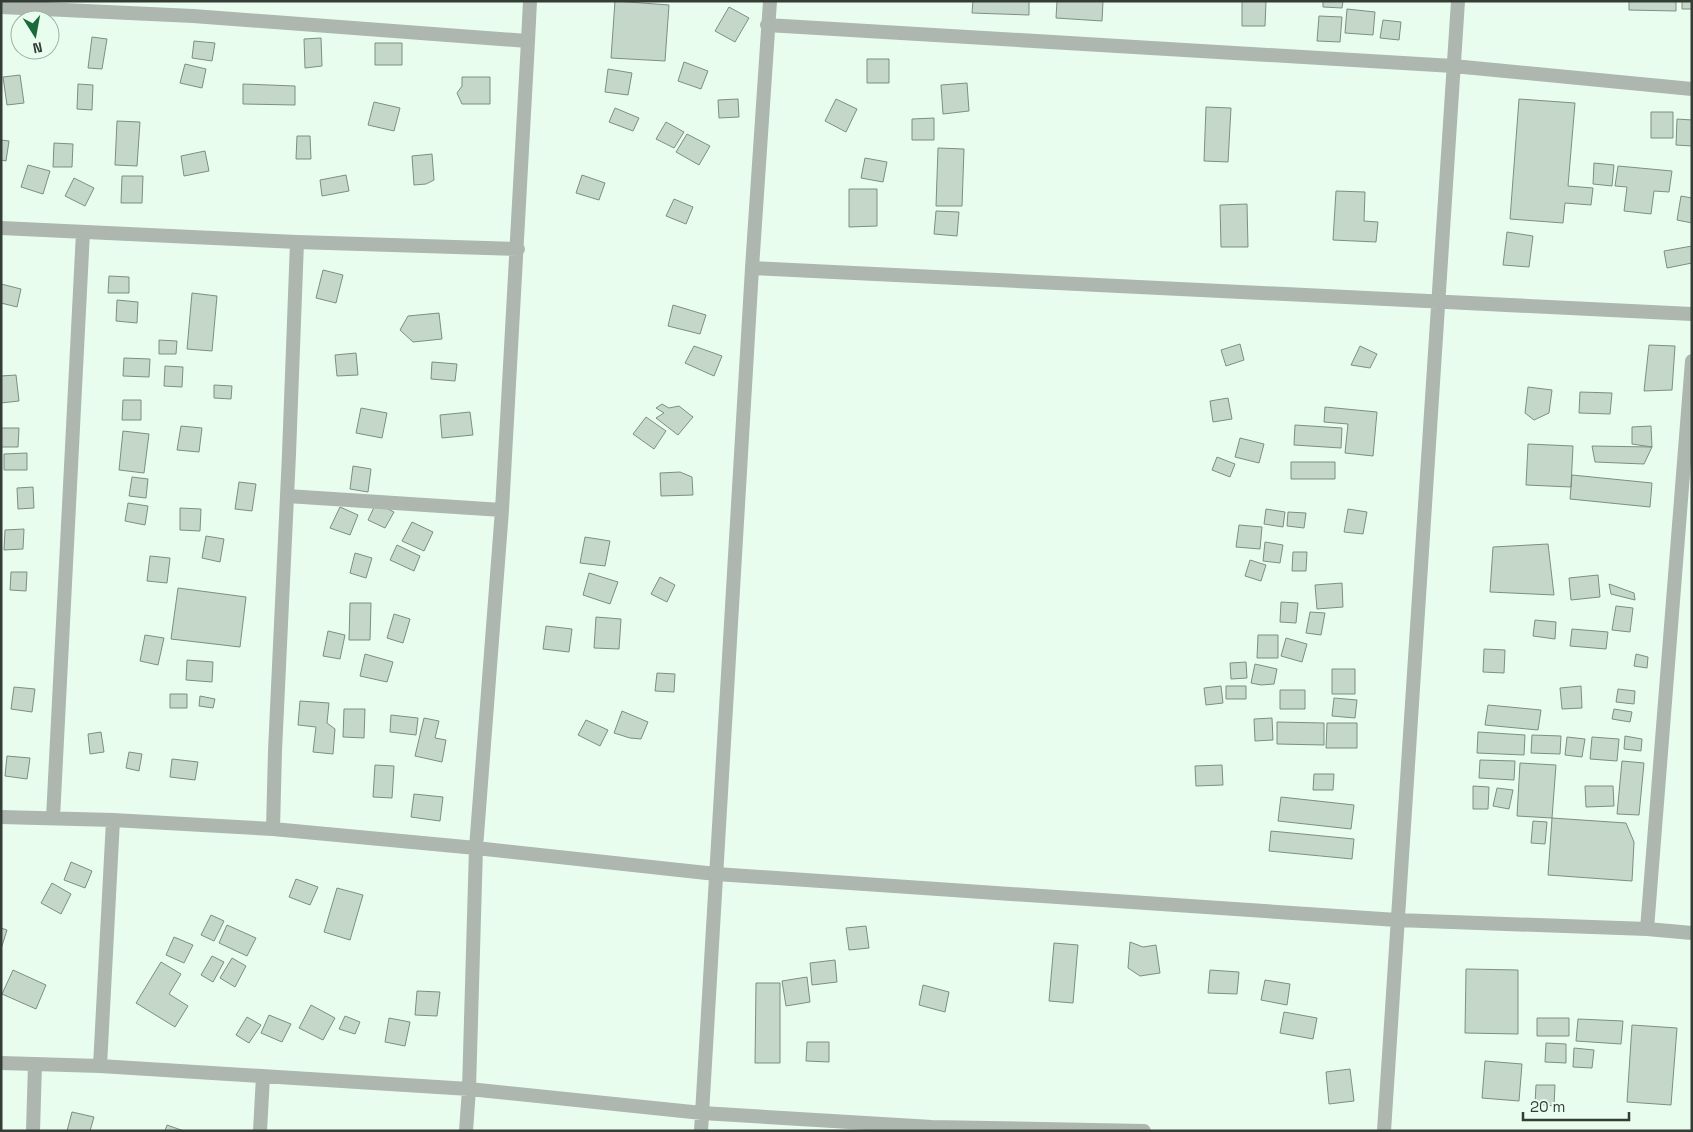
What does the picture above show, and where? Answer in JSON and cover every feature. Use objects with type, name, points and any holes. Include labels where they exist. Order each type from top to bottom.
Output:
[{"type":"street","points":[[466,1131],[469,1089],[476,848],[502,510],[518,249],[530,1]]},
{"type":"street","points":[[701,1131],[752,268],[770,1]]},
{"type":"street","points":[[1384,1131],[1458,1]]},
{"type":"street","points":[[1,7],[193,16],[528,41]]},
{"type":"street","points":[[767,26],[1453,66],[1692,89]]},
{"type":"street","points":[[1,228],[296,242],[518,249]]},
{"type":"street","points":[[53,818],[83,232]]},
{"type":"street","points":[[273,829],[296,242]]},
{"type":"street","points":[[752,268],[1692,314]]},
{"type":"street","points":[[1647,929],[1692,361]]},
{"type":"street","points":[[287,496],[502,510]]},
{"type":"street","points":[[1,817],[113,820],[273,829],[476,848],[716,874],[1397,920],[1647,929],[1692,933]]},
{"type":"street","points":[[100,1066],[113,820]]},
{"type":"street","points":[[1,1063],[100,1066],[469,1089],[702,1112],[932,1129],[1144,1131]]},
{"type":"street","points":[[33,1131],[35,1064]]},
{"type":"street","points":[[260,1131],[263,1076]]},
{"type":"building","points":[[615,1],[669,5],[665,61],[611,58]]},
{"type":"building","points":[[973,1],[1029,1],[1029,15],[972,13]]},
{"type":"building","points":[[1057,1],[1103,1],[1102,21],[1056,18]]},
{"type":"building","points":[[1242,1],[1266,1],[1265,26],[1242,26]]},
{"type":"building","points":[[1323,1],[1343,1],[1342,8],[1323,7]]},
{"type":"building","points":[[1629,1],[1676,1],[1676,11],[1629,10]]},
{"type":"building","points":[[1682,1],[1692,1],[1692,9],[1682,9]]},
{"type":"building","points":[[729,7],[749,18],[735,42],[715,31]]},
{"type":"building","points":[[1347,9],[1375,12],[1373,35],[1345,33]]},
{"type":"building","points":[[1319,16],[1342,17],[1340,42],[1317,41]]},
{"type":"building","points":[[1383,20],[1401,22],[1399,40],[1380,38]]},
{"type":"building","points":[[92,37],[107,39],[102,69],[88,68]]},
{"type":"building","points":[[321,38],[322,66],[305,68],[304,39]]},
{"type":"building","points":[[194,41],[215,43],[212,61],[192,58]]},
{"type":"building","points":[[375,43],[402,43],[402,65],[375,65]]},
{"type":"building","points":[[867,59],[889,59],[889,83],[867,83]]},
{"type":"building","points":[[684,62],[708,71],[701,89],[678,81]]},
{"type":"building","points":[[185,64],[206,69],[202,88],[180,83]]},
{"type":"building","points":[[608,69],[632,73],[628,95],[605,92]]},
{"type":"building","points":[[20,75],[24,103],[7,105],[3,77]]},
{"type":"building","points":[[462,77],[490,77],[490,104],[462,104],[457,93],[462,86]]},
{"type":"building","points":[[967,83],[969,111],[943,114],[941,85]]},
{"type":"building","points":[[78,84],[93,85],[92,110],[77,109]]},
{"type":"building","points":[[243,84],[295,86],[295,105],[243,104]]},
{"type":"building","points":[[738,99],[739,117],[719,118],[718,100]]},
{"type":"building","points":[[836,99],[857,109],[846,132],[825,121]]},
{"type":"building","points":[[1519,99],[1575,103],[1568,186],[1593,188],[1591,205],[1565,203],[1563,223],[1510,219]]},
{"type":"building","points":[[374,102],[400,108],[394,131],[368,125]]},
{"type":"building","points":[[1206,107],[1231,108],[1228,162],[1204,161]]},
{"type":"building","points":[[615,108],[639,118],[633,131],[609,122]]},
{"type":"building","points":[[1651,112],[1673,112],[1673,138],[1651,138]]},
{"type":"building","points":[[934,118],[934,140],[912,140],[912,119]]},
{"type":"building","points":[[1677,119],[1692,120],[1692,146],[1676,145]]},
{"type":"building","points":[[117,121],[140,122],[137,166],[115,165]]},
{"type":"building","points":[[666,122],[684,132],[674,148],[656,139]]},
{"type":"building","points":[[687,134],[710,146],[699,165],[676,152]]},
{"type":"building","points":[[297,136],[310,136],[311,159],[296,159]]},
{"type":"building","points":[[1,140],[9,141],[6,161],[1,160]]},
{"type":"building","points":[[54,143],[73,144],[72,167],[53,167]]},
{"type":"building","points":[[938,148],[964,149],[962,206],[936,206]]},
{"type":"building","points":[[205,151],[209,171],[184,176],[181,156]]},
{"type":"building","points":[[432,154],[434,180],[426,184],[414,185],[412,156]]},
{"type":"building","points":[[865,158],[887,162],[883,182],[861,178]]},
{"type":"building","points":[[1594,163],[1614,165],[1612,186],[1593,184]]},
{"type":"building","points":[[28,165],[50,171],[43,194],[21,187]]},
{"type":"building","points":[[1618,166],[1672,171],[1669,192],[1654,191],[1651,214],[1624,211],[1627,187],[1615,186]]},
{"type":"building","points":[[346,175],[349,191],[322,196],[320,180]]},
{"type":"building","points":[[582,175],[605,183],[599,200],[576,193]]},
{"type":"building","points":[[122,176],[143,176],[142,203],[121,203]]},
{"type":"building","points":[[74,178],[94,188],[85,206],[65,196]]},
{"type":"building","points":[[849,189],[877,189],[877,226],[849,227]]},
{"type":"building","points":[[1336,191],[1365,192],[1364,221],[1378,222],[1376,242],[1333,240]]},
{"type":"building","points":[[1681,196],[1692,198],[1692,223],[1677,220]]},
{"type":"building","points":[[674,199],[693,207],[686,224],[666,216]]},
{"type":"building","points":[[1247,204],[1248,247],[1221,247],[1220,205]]},
{"type":"building","points":[[936,211],[959,212],[957,236],[934,234]]},
{"type":"building","points":[[1507,232],[1533,236],[1529,267],[1503,265]]},
{"type":"building","points":[[1692,246],[1692,263],[1667,268],[1664,251]]},
{"type":"building","points":[[323,270],[343,275],[336,303],[316,298]]},
{"type":"building","points":[[109,276],[129,277],[129,293],[108,293]]},
{"type":"building","points":[[1,284],[21,289],[17,307],[1,303]]},
{"type":"building","points":[[192,293],[217,296],[212,351],[187,349]]},
{"type":"building","points":[[117,300],[138,302],[137,323],[116,321]]},
{"type":"building","points":[[673,305],[706,315],[700,334],[668,326]]},
{"type":"building","points":[[439,313],[442,339],[413,342],[400,330],[408,316]]},
{"type":"building","points":[[159,340],[177,341],[176,354],[159,354]]},
{"type":"building","points":[[1240,344],[1244,360],[1226,366],[1221,350]]},
{"type":"building","points":[[1649,345],[1675,346],[1672,390],[1644,391]]},
{"type":"building","points":[[694,346],[722,356],[714,376],[685,363]]},
{"type":"building","points":[[1360,346],[1377,354],[1370,368],[1351,365]]},
{"type":"building","points":[[356,353],[358,375],[337,376],[335,355]]},
{"type":"building","points":[[124,358],[150,359],[149,377],[123,376]]},
{"type":"building","points":[[432,362],[457,364],[455,381],[431,379]]},
{"type":"building","points":[[165,366],[183,367],[182,387],[164,386]]},
{"type":"building","points":[[16,375],[19,401],[1,403],[1,376]]},
{"type":"building","points":[[214,385],[232,386],[231,399],[214,398]]},
{"type":"building","points":[[1528,387],[1552,390],[1549,413],[1534,420],[1525,413]]},
{"type":"building","points":[[1580,392],[1612,393],[1610,414],[1579,413]]},
{"type":"building","points":[[1228,398],[1232,419],[1213,422],[1210,401]]},
{"type":"building","points":[[123,400],[141,400],[141,420],[122,420]]},
{"type":"building","points":[[662,404],[669,408],[679,406],[693,417],[678,435],[656,418],[664,413],[656,408]]},
{"type":"building","points":[[1325,407],[1377,412],[1373,456],[1345,453],[1348,424],[1324,422]]},
{"type":"building","points":[[361,408],[387,413],[382,438],[356,433]]},
{"type":"building","points":[[470,412],[473,435],[442,438],[440,415]]},
{"type":"building","points":[[646,417],[666,431],[654,449],[633,434]]},
{"type":"building","points":[[1295,425],[1342,428],[1341,448],[1294,445]]},
{"type":"building","points":[[181,426],[202,428],[199,452],[177,450]]},
{"type":"building","points":[[1651,426],[1652,447],[1632,444],[1632,427]]},
{"type":"building","points":[[1,428],[19,428],[18,447],[1,447]]},
{"type":"building","points":[[123,431],[149,434],[144,473],[119,470]]},
{"type":"building","points":[[1240,438],[1264,444],[1259,463],[1235,457]]},
{"type":"building","points":[[1528,444],[1573,446],[1571,487],[1526,485]]},
{"type":"building","points":[[1592,446],[1652,447],[1644,464],[1595,462]]},
{"type":"building","points":[[27,453],[27,470],[4,470],[4,454]]},
{"type":"building","points":[[1217,457],[1235,464],[1230,477],[1212,470]]},
{"type":"building","points":[[1291,462],[1335,462],[1335,479],[1291,479]]},
{"type":"building","points":[[353,466],[371,469],[368,492],[350,489]]},
{"type":"building","points":[[680,472],[692,477],[693,495],[661,496],[660,473]]},
{"type":"building","points":[[1572,475],[1652,483],[1650,507],[1570,499]]},
{"type":"building","points":[[132,477],[148,479],[146,498],[129,496]]},
{"type":"building","points":[[239,482],[256,484],[252,511],[235,509]]},
{"type":"building","points":[[33,487],[34,508],[18,509],[17,488]]},
{"type":"building","points":[[128,503],[148,506],[145,525],[125,521]]},
{"type":"building","points":[[376,503],[394,512],[385,528],[368,520]]},
{"type":"building","points":[[340,507],[358,515],[350,535],[330,528]]},
{"type":"building","points":[[180,508],[201,509],[200,531],[180,530]]},
{"type":"building","points":[[1266,509],[1285,512],[1283,527],[1264,524]]},
{"type":"building","points":[[1348,509],[1367,512],[1363,534],[1344,532]]},
{"type":"building","points":[[1288,512],[1306,513],[1304,528],[1287,526]]},
{"type":"building","points":[[412,522],[433,532],[424,551],[402,541]]},
{"type":"building","points":[[1239,525],[1262,527],[1260,549],[1236,547]]},
{"type":"building","points":[[24,529],[23,549],[4,550],[5,530]]},
{"type":"building","points":[[206,536],[224,539],[220,562],[202,558]]},
{"type":"building","points":[[585,537],[610,541],[605,566],[580,563]]},
{"type":"building","points":[[1265,542],[1283,545],[1280,563],[1263,561]]},
{"type":"building","points":[[1548,544],[1554,595],[1490,592],[1493,547]]},
{"type":"building","points":[[397,545],[420,556],[414,571],[390,560]]},
{"type":"building","points":[[1293,552],[1307,552],[1306,571],[1292,571]]},
{"type":"building","points":[[355,553],[372,558],[366,578],[350,573]]},
{"type":"building","points":[[150,556],[170,558],[167,583],[147,581]]},
{"type":"building","points":[[1250,560],[1266,565],[1261,581],[1245,576]]},
{"type":"building","points":[[11,572],[27,572],[26,591],[10,590]]},
{"type":"building","points":[[589,573],[618,582],[610,604],[583,595]]},
{"type":"building","points":[[1598,575],[1600,597],[1571,600],[1569,578]]},
{"type":"building","points":[[660,577],[675,585],[667,602],[651,594]]},
{"type":"building","points":[[1342,583],[1343,607],[1317,609],[1315,585]]},
{"type":"building","points":[[1609,584],[1634,593],[1635,600],[1611,594]]},
{"type":"building","points":[[178,588],[246,597],[240,647],[171,639]]},
{"type":"building","points":[[1281,602],[1298,603],[1296,623],[1280,622]]},
{"type":"building","points":[[350,603],[371,603],[370,640],[349,640]]},
{"type":"building","points":[[1616,606],[1633,608],[1630,632],[1612,630]]},
{"type":"building","points":[[1310,612],[1325,613],[1321,635],[1306,633]]},
{"type":"building","points":[[394,614],[410,619],[403,643],[387,638]]},
{"type":"building","points":[[596,617],[621,619],[619,649],[594,648]]},
{"type":"building","points":[[1535,620],[1556,622],[1555,639],[1533,636]]},
{"type":"building","points":[[546,626],[572,629],[569,652],[543,649]]},
{"type":"building","points":[[1572,629],[1608,632],[1606,649],[1570,646]]},
{"type":"building","points":[[328,631],[345,635],[340,659],[323,656]]},
{"type":"building","points":[[145,635],[164,638],[158,665],[140,661]]},
{"type":"building","points":[[1258,635],[1278,635],[1278,658],[1257,658]]},
{"type":"building","points":[[1286,638],[1307,644],[1302,662],[1281,656]]},
{"type":"building","points":[[1484,649],[1505,650],[1504,673],[1483,672]]},
{"type":"building","points":[[365,654],[393,662],[387,682],[360,676]]},
{"type":"building","points":[[1636,654],[1648,657],[1647,668],[1634,666]]},
{"type":"building","points":[[187,660],[213,662],[212,682],[186,680]]},
{"type":"building","points":[[1246,662],[1247,678],[1231,679],[1230,663]]},
{"type":"building","points":[[1255,664],[1277,669],[1274,684],[1261,685],[1251,683]]},
{"type":"building","points":[[1332,669],[1355,669],[1355,694],[1332,694]]},
{"type":"building","points":[[657,673],[675,674],[674,692],[655,691]]},
{"type":"building","points":[[1221,686],[1223,703],[1206,705],[1204,688]]},
{"type":"building","points":[[1226,686],[1246,686],[1246,699],[1226,699]]},
{"type":"building","points":[[1581,686],[1582,708],[1562,709],[1560,688]]},
{"type":"building","points":[[14,687],[35,689],[32,712],[11,709]]},
{"type":"building","points":[[1618,689],[1635,691],[1634,704],[1616,702]]},
{"type":"building","points":[[1280,690],[1305,690],[1305,709],[1280,709]]},
{"type":"building","points":[[170,694],[187,694],[187,708],[170,708]]},
{"type":"building","points":[[200,696],[215,699],[213,708],[199,706]]},
{"type":"building","points":[[1334,698],[1357,700],[1355,718],[1332,716]]},
{"type":"building","points":[[300,701],[329,703],[327,723],[335,729],[333,754],[313,752],[316,727],[298,725]]},
{"type":"building","points":[[1488,705],[1541,710],[1538,730],[1485,725]]},
{"type":"building","points":[[344,709],[365,709],[364,738],[343,737]]},
{"type":"building","points":[[1614,709],[1632,712],[1630,722],[1612,719]]},
{"type":"building","points":[[622,711],[648,722],[641,739],[614,733]]},
{"type":"building","points":[[391,715],[418,718],[416,735],[390,732]]},
{"type":"building","points":[[424,718],[439,721],[435,738],[446,740],[442,762],[415,756]]},
{"type":"building","points":[[1272,718],[1273,740],[1255,741],[1254,719]]},
{"type":"building","points":[[586,720],[608,730],[600,746],[578,735]]},
{"type":"building","points":[[1277,722],[1324,723],[1324,745],[1277,744]]},
{"type":"building","points":[[1327,723],[1357,723],[1357,748],[1326,748]]},
{"type":"building","points":[[101,732],[104,752],[90,754],[88,734]]},
{"type":"building","points":[[1478,732],[1525,735],[1524,755],[1477,753]]},
{"type":"building","points":[[1532,735],[1561,736],[1560,754],[1531,753]]},
{"type":"building","points":[[1625,736],[1642,739],[1641,751],[1624,749]]},
{"type":"building","points":[[1567,737],[1585,739],[1582,757],[1565,755]]},
{"type":"building","points":[[1592,737],[1619,739],[1617,761],[1590,759]]},
{"type":"building","points":[[129,752],[142,754],[139,771],[126,768]]},
{"type":"building","points":[[7,756],[30,758],[27,779],[5,776]]},
{"type":"building","points":[[172,759],[198,762],[195,780],[170,777]]},
{"type":"building","points":[[1480,760],[1515,761],[1514,780],[1479,778]]},
{"type":"building","points":[[1622,761],[1644,763],[1639,815],[1617,814]]},
{"type":"building","points":[[1520,763],[1556,765],[1552,818],[1517,816]]},
{"type":"building","points":[[375,765],[394,766],[392,798],[373,797]]},
{"type":"building","points":[[1222,765],[1223,785],[1196,786],[1195,766]]},
{"type":"building","points":[[1314,774],[1334,774],[1333,790],[1313,790]]},
{"type":"building","points":[[1473,786],[1489,787],[1488,809],[1473,809]]},
{"type":"building","points":[[1585,786],[1613,786],[1614,806],[1586,807]]},
{"type":"building","points":[[1497,788],[1513,790],[1509,809],[1493,806]]},
{"type":"building","points":[[414,794],[443,797],[440,821],[411,817]]},
{"type":"building","points":[[1281,797],[1354,805],[1351,829],[1278,821]]},
{"type":"building","points":[[1552,818],[1626,823],[1634,842],[1632,881],[1548,875]]},
{"type":"building","points":[[1533,821],[1547,822],[1545,844],[1531,843]]},
{"type":"building","points":[[1271,831],[1354,839],[1352,859],[1269,851]]},
{"type":"building","points":[[71,862],[92,871],[85,888],[64,880]]},
{"type":"building","points":[[296,879],[318,887],[310,905],[289,897]]},
{"type":"building","points":[[52,883],[71,894],[61,914],[41,903]]},
{"type":"building","points":[[337,888],[363,895],[350,940],[324,932]]},
{"type":"building","points":[[211,915],[224,921],[214,941],[201,935]]},
{"type":"building","points":[[227,925],[256,938],[247,956],[219,943]]},
{"type":"building","points":[[866,926],[869,948],[849,950],[846,928]]},
{"type":"building","points":[[1,928],[7,930],[1,949]]},
{"type":"building","points":[[174,937],[193,945],[184,963],[166,955]]},
{"type":"building","points":[[1130,942],[1143,947],[1156,945],[1160,973],[1140,976],[1128,968]]},
{"type":"building","points":[[1054,943],[1078,945],[1073,1003],[1049,1001]]},
{"type":"building","points":[[212,956],[224,962],[213,982],[201,975]]},
{"type":"building","points":[[232,958],[246,966],[235,987],[220,978]]},
{"type":"building","points":[[835,960],[837,982],[812,985],[810,963]]},
{"type":"building","points":[[161,962],[181,974],[169,994],[188,1006],[175,1027],[136,1003]]},
{"type":"building","points":[[1466,969],[1518,970],[1518,1034],[1465,1033]]},
{"type":"building","points":[[13,970],[46,985],[36,1009],[2,994]]},
{"type":"building","points":[[1210,970],[1239,972],[1237,994],[1208,993]]},
{"type":"building","points":[[807,977],[810,1002],[786,1006],[782,981]]},
{"type":"building","points":[[1265,980],[1290,984],[1287,1005],[1261,1000]]},
{"type":"building","points":[[756,983],[780,983],[780,1063],[755,1063]]},
{"type":"building","points":[[923,985],[949,992],[945,1012],[919,1005]]},
{"type":"building","points":[[417,991],[440,992],[437,1016],[415,1015]]},
{"type":"building","points":[[311,1005],[335,1018],[323,1040],[299,1028]]},
{"type":"building","points":[[1284,1012],[1317,1018],[1313,1039],[1280,1033]]},
{"type":"building","points":[[269,1015],[291,1024],[282,1042],[261,1033]]},
{"type":"building","points":[[345,1016],[360,1022],[355,1034],[339,1029]]},
{"type":"building","points":[[247,1017],[261,1025],[249,1043],[236,1035]]},
{"type":"building","points":[[389,1018],[410,1022],[405,1046],[385,1042]]},
{"type":"building","points":[[1537,1018],[1569,1018],[1569,1036],[1537,1036]]},
{"type":"building","points":[[1578,1019],[1623,1021],[1621,1044],[1576,1041]]},
{"type":"building","points":[[1632,1025],[1677,1028],[1671,1105],[1627,1102]]},
{"type":"building","points":[[807,1042],[829,1042],[829,1062],[806,1061]]},
{"type":"building","points":[[1546,1043],[1566,1044],[1566,1063],[1545,1062]]},
{"type":"building","points":[[1574,1048],[1594,1050],[1592,1068],[1573,1067]]},
{"type":"building","points":[[1485,1061],[1522,1064],[1519,1101],[1482,1098]]},
{"type":"building","points":[[1350,1069],[1354,1101],[1329,1104],[1326,1072]]},
{"type":"building","points":[[1536,1085],[1555,1085],[1554,1106],[1535,1104]]},
{"type":"building","points":[[72,1112],[94,1117],[90,1131],[67,1131]]},
{"type":"building","points":[[167,1125],[184,1131],[165,1131]]}]
